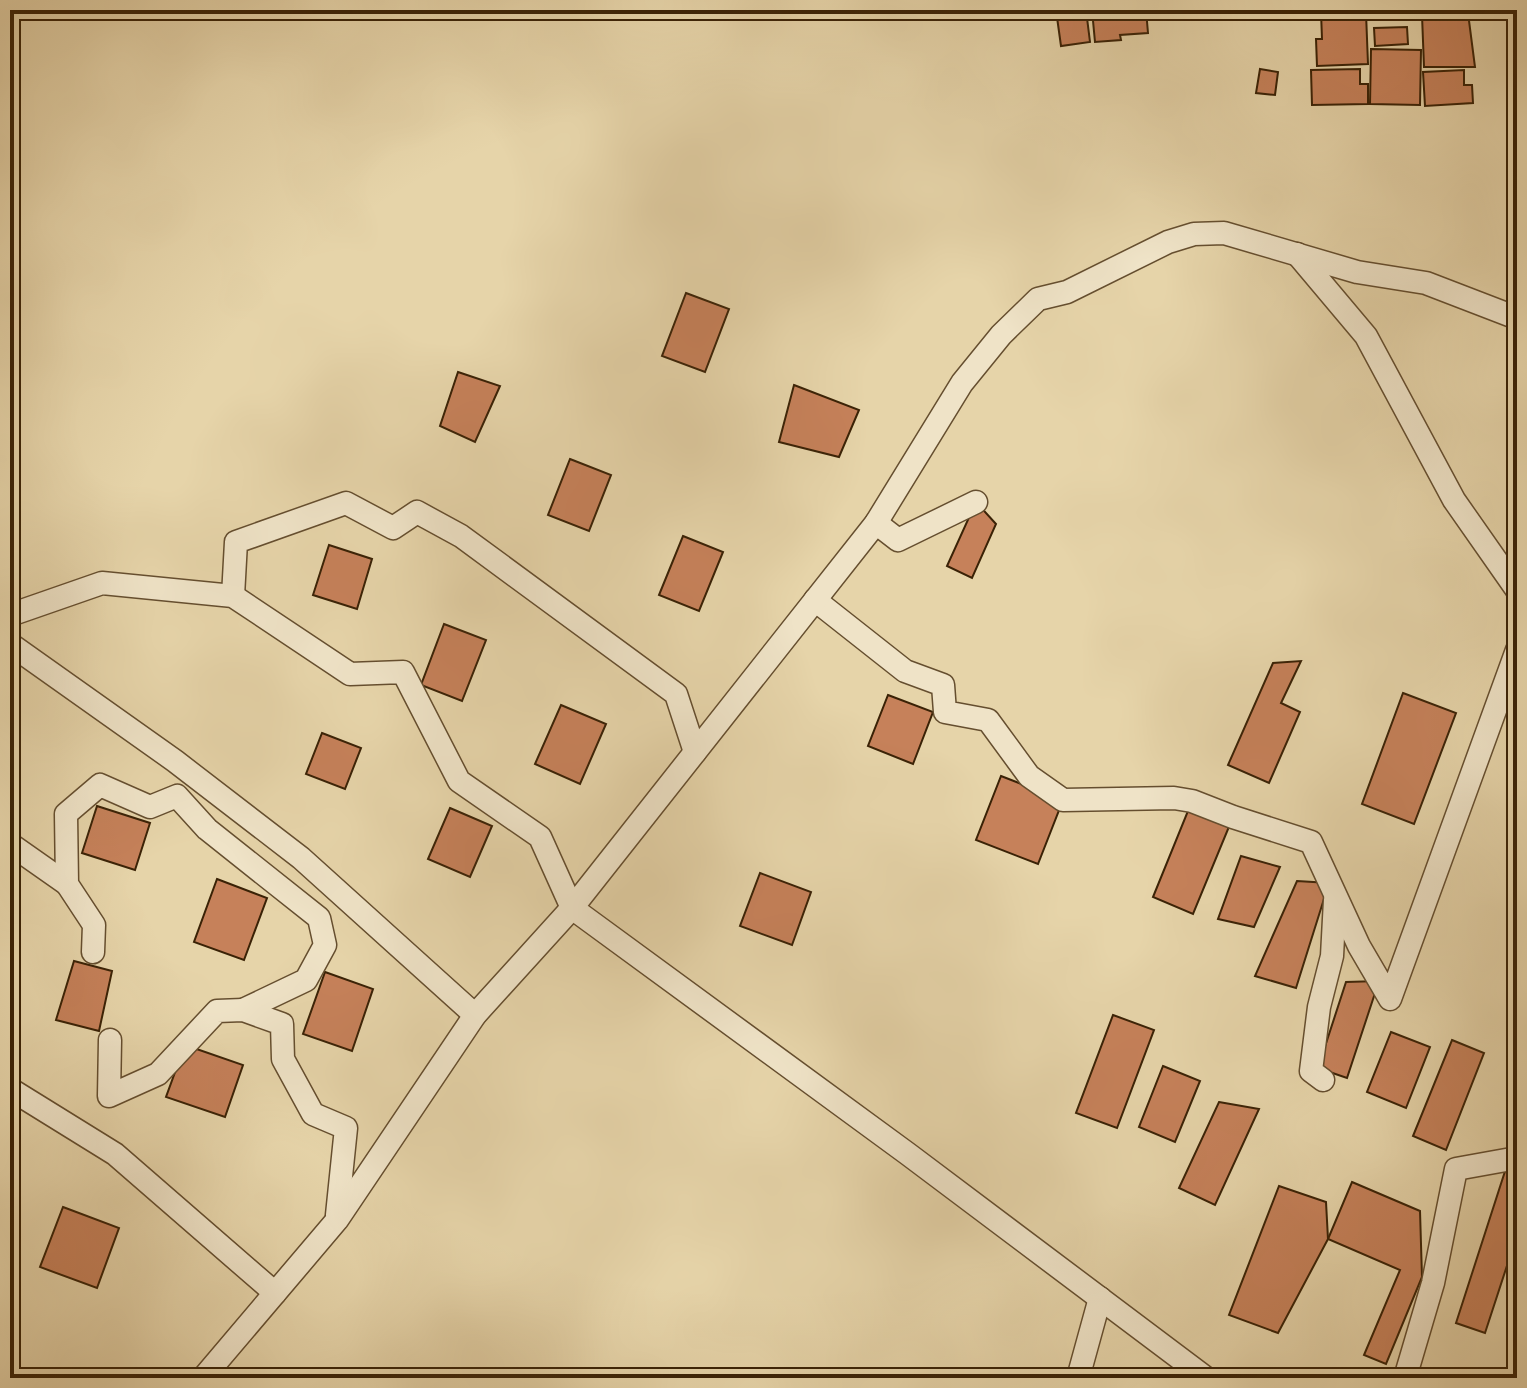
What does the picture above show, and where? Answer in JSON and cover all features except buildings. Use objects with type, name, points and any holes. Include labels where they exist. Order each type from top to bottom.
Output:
[{"type":"street","points":[[203,1378],[337,1220],[475,1015],[572,908],[876,523],[962,383],[1001,335],[1038,299],[1067,292],[1168,242],[1194,234],[1224,233],[1357,272],[1426,283],[1517,318]]},
{"type":"street","points":[[1297,254],[1366,336],[1454,500],[1517,590]]},
{"type":"street","points":[[876,523],[898,540],[976,502]]},
{"type":"street","points":[[233,596],[236,542],[346,503],[393,528],[417,512],[461,536],[676,694],[695,752]]},
{"type":"street","points":[[10,615],[102,583],[233,596],[350,674],[403,672],[459,781],[540,837],[572,908],[908,1154],[1206,1378]]},
{"type":"street","points":[[815,600],[905,671],[943,685],[945,712],[988,720],[1029,776],[1063,800],[1174,798],[1192,801],[1311,842],[1359,946],[1390,999],[1517,650]]},
{"type":"street","points":[[10,644],[175,761],[301,858],[475,1015]]},
{"type":"street","points":[[67,884],[66,814],[100,785],[150,807],[177,796],[207,829],[319,918],[325,945],[306,980],[243,1010]]},
{"type":"street","points":[[10,844],[67,884],[94,925],[93,952]]},
{"type":"street","points":[[1323,1080],[1311,1071],[1319,1007],[1332,956],[1335,895]]},
{"type":"street","points":[[110,1040],[109,1096],[158,1074],[217,1011],[243,1010],[282,1024],[283,1059],[313,1114],[346,1128],[337,1220]]},
{"type":"street","points":[[10,1089],[115,1154],[275,1293]]},
{"type":"street","points":[[1405,1378],[1433,1283],[1456,1169],[1517,1158]]},
{"type":"street","points":[[1078,1378],[1100,1298]]}]
